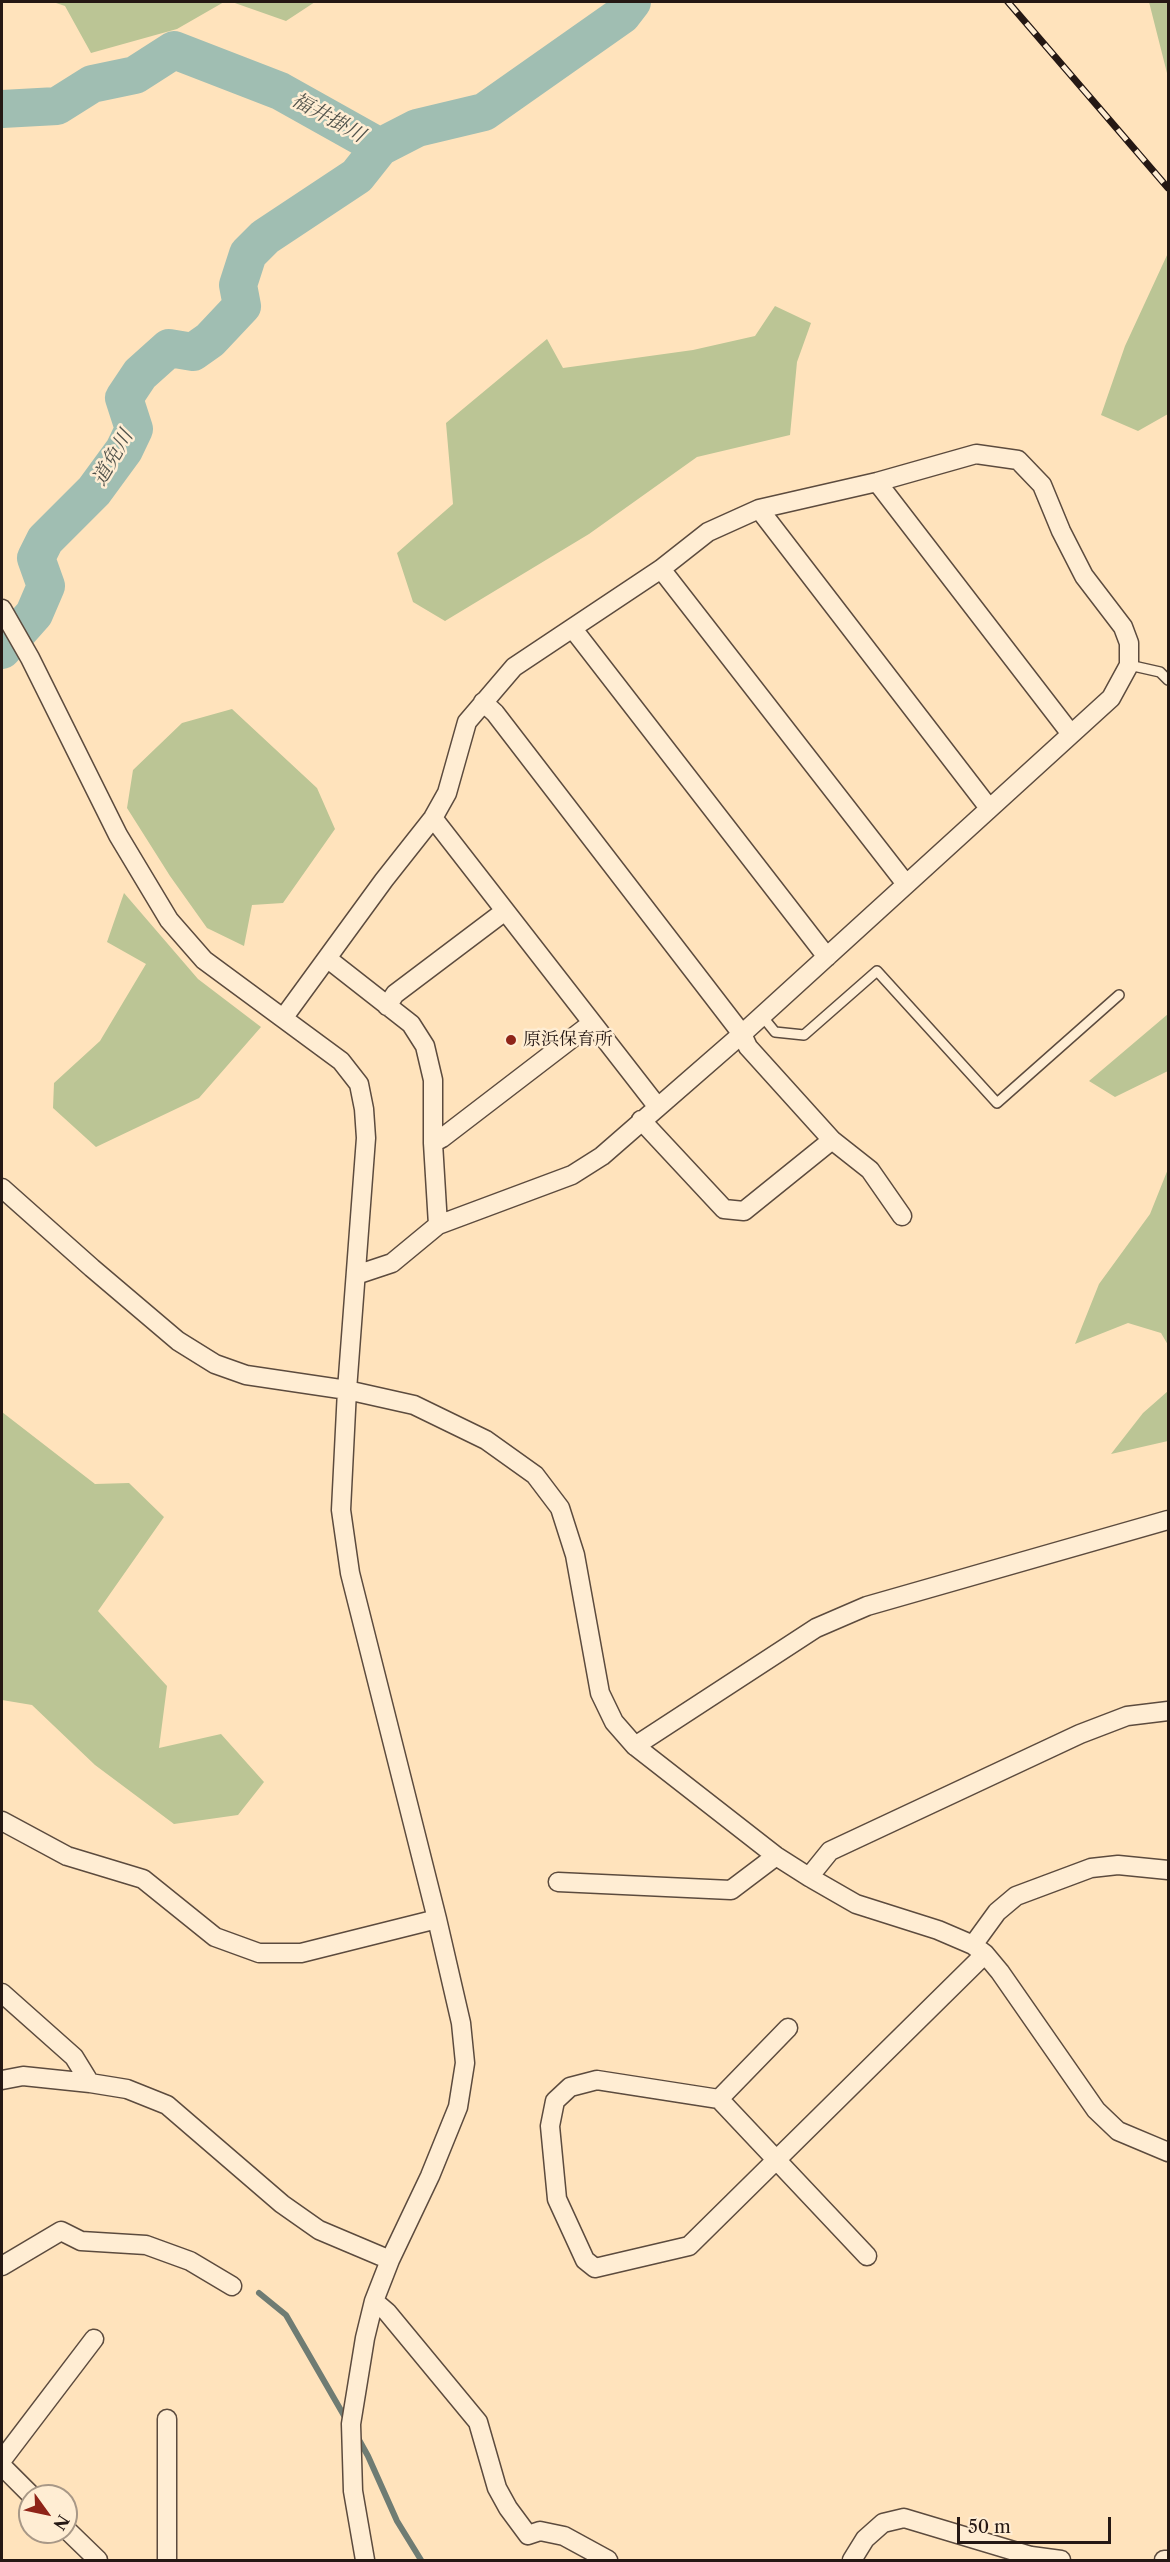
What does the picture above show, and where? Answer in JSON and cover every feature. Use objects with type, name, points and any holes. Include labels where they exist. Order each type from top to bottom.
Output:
[{"type":"street","points":[[284,1017],[384,880],[433,818],[447,793],[467,722],[514,667],[661,569],[708,532],[759,509],[877,482],[976,454],[1018,460],[1042,484],[1060,531],[1084,576],[1123,627],[1130,643],[1129,665],[1111,698],[742,1034],[602,1156],[572,1175],[438,1225],[392,1263],[357,1275]]},
{"type":"street","points":[[877,482],[1071,734]]},
{"type":"street","points":[[759,509],[989,808]]},
{"type":"street","points":[[661,569],[906,884]]},
{"type":"street","points":[[2,609],[30,658],[117,835],[169,920],[204,960],[341,1061],[358,1084],[364,1109],[366,1138],[347,1390],[341,1510],[350,1574],[437,1919],[461,2023],[465,2063],[458,2107],[430,2176],[390,2260],[374,2301],[365,2338],[351,2424],[352,2491],[365,2560]]},
{"type":"street","points":[[573,629],[827,957]]},
{"type":"street","points":[[483,702],[495,713],[742,1034],[748,1047],[832,1140],[870,1170],[902,1216]]},
{"type":"street","points":[[433,818],[657,1106]]},
{"type":"street","points":[[387,1006],[395,994],[505,911]]},
{"type":"street","points":[[328,959],[411,1024],[425,1046],[433,1080],[433,1143],[438,1225]]},
{"type":"street","points":[[433,1143],[592,1023]]},
{"type":"street","points":[[641,1120],[724,1209],[744,1211],[832,1140]]},
{"type":"street","points":[[2,1188],[178,1341],[215,1364],[246,1375],[347,1390],[414,1405],[486,1440],[535,1475],[560,1508],[575,1555],[600,1693],[614,1722],[635,1746],[776,1856],[856,1904],[938,1930],[979,1949],[1096,2110],[1118,2131],[1168,2152]]},
{"type":"street","points":[[635,1746],[816,1628],[867,1606],[1168,1520]]},
{"type":"street","points":[[809,1876],[830,1851],[1080,1734],[1127,1716],[1168,1711]]},
{"type":"street","points":[[2,1821],[67,1856],[143,1880],[215,1937],[259,1953],[302,1953],[437,1919]]},
{"type":"street","points":[[558,1882],[731,1890],[776,1856]]},
{"type":"street","points":[[867,2256],[776,2160],[719,2099],[597,2080],[570,2087],[555,2102],[550,2126],[557,2199],[585,2260],[595,2268],[689,2246],[776,2160],[979,1949],[997,1911],[1016,1896],[1091,1868],[1118,1865],[1168,1870]]},
{"type":"street","points":[[2,1993],[74,2057],[90,2083]]},
{"type":"street","points":[[719,2099],[788,2028]]},
{"type":"street","points":[[2,2080],[23,2076],[90,2083],[127,2089],[166,2105],[282,2204],[320,2230],[390,2260]]},
{"type":"street","points":[[2,2266],[61,2231],[81,2241],[146,2245],[189,2261],[232,2286]]},
{"type":"street","points":[[374,2301],[387,2312],[478,2422],[497,2488],[508,2508],[528,2535],[540,2531],[564,2536],[608,2560]]},
{"type":"street","points":[[2,2460],[94,2339]]},
{"type":"street","points":[[167,2419],[167,2560]]},
{"type":"street","points":[[2,2466],[20,2484]]},
{"type":"street","points":[[852,2560],[866,2539],[883,2523],[904,2518],[1031,2556],[1061,2560]]},
{"type":"street","points":[[78,2541],[98,2560]]},
{"type":"lane","points":[[1129,665],[1160,672],[1168,680]]},
{"type":"lane","points":[[762,1016],[775,1032],[804,1035],[877,971],[997,1103],[1119,995]]},
{"type":"green space","points":[[53,2],[224,2],[177,29],[91,53],[65,6]]},
{"type":"green space","points":[[232,2],[315,2],[286,21]]},
{"type":"green space","points":[[1149,2],[1168,2],[1168,77]]},
{"type":"green space","points":[[1168,253],[1168,414],[1138,431],[1101,415],[1125,346]]},
{"type":"green space","points":[[775,306],[811,323],[797,362],[790,435],[697,457],[589,534],[445,621],[413,602],[397,553],[453,504],[446,423],[547,339],[563,368],[693,350],[755,336]]},
{"type":"green space","points":[[232,709],[317,788],[335,829],[283,903],[252,905],[244,946],[207,928],[170,876],[127,808],[133,770],[182,723]]},
{"type":"green space","points":[[124,893],[198,979],[261,1027],[199,1098],[96,1147],[53,1108],[54,1083],[100,1041],[146,964],[107,942]]},
{"type":"green space","points":[[1168,1014],[1168,1071],[1115,1097],[1089,1081]]},
{"type":"green space","points":[[1168,1169],[1168,1345],[1161,1333],[1128,1323],[1075,1344],[1099,1284],[1150,1214]]},
{"type":"green space","points":[[1168,1391],[1168,1441],[1111,1454],[1143,1413]]},
{"type":"green space","points":[[2,1412],[95,1484],[129,1483],[164,1517],[98,1611],[167,1686],[159,1748],[221,1734],[264,1782],[238,1815],[174,1824],[95,1765],[32,1705],[2,1700]]},
{"type":"waterway","name":"道免川","points":[[2,650],[34,614],[46,586],[36,558],[45,540],[94,491],[124,450],[134,429],[124,398],[140,374],[169,348],[193,352],[210,340],[242,306],[238,285],[248,254],[265,237],[357,176],[380,147],[417,128],[484,112],[622,15],[632,2]]},
{"type":"waterway","name":"福井掛川","points":[[2,109],[57,106],[92,84],[135,75],[174,50],[280,91],[380,147]]},
{"type":"waterway","points":[[259,2293],[286,2315],[346,2419]]},
{"type":"waterway","points":[[358,2438],[397,2521],[421,2560]]},
{"type":"railway","points":[[1008,2],[1168,188]]},
{"type":"place","name":"原浜保育所","points":[[511,1040]]}]
